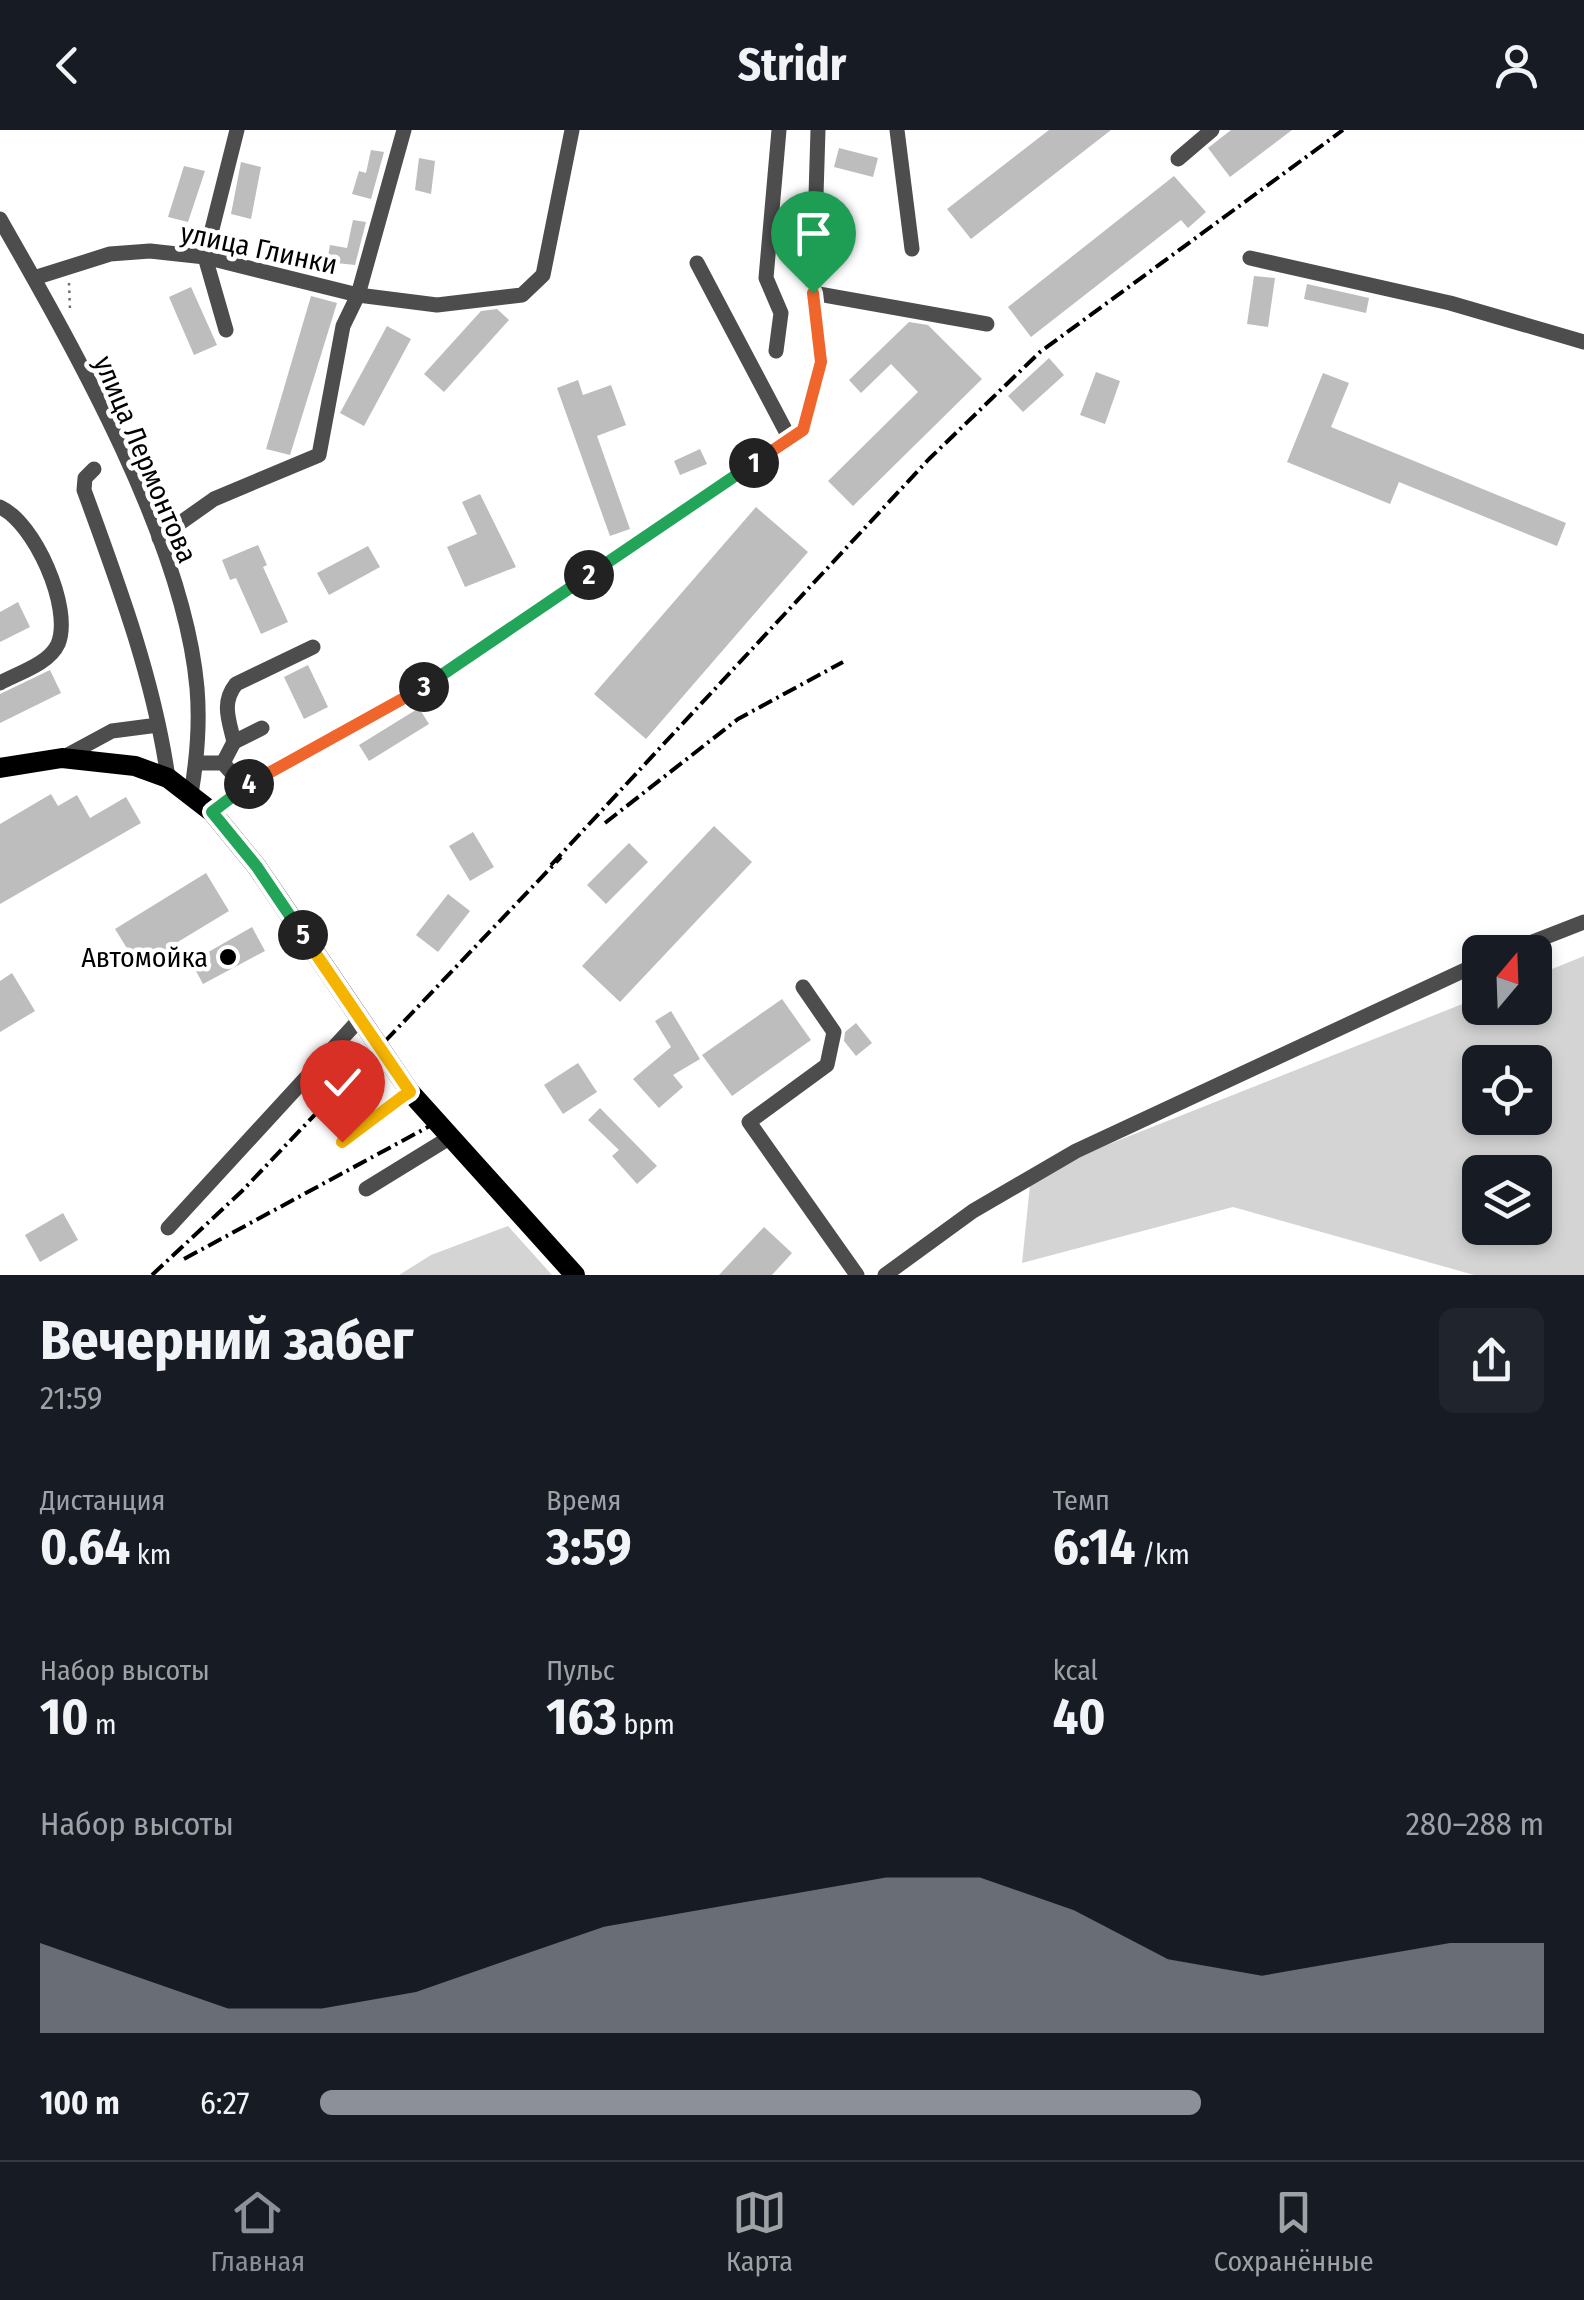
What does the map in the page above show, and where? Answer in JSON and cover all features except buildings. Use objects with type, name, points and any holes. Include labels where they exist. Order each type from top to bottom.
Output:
[{"type":"main road","points":[[0,768],[62,758],[100,759],[168,778],[212,812],[257,867],[410,1092],[574,1275]]},
{"type":"street","points":[[226,330],[205,257],[237,130]]},
{"type":"street","name":"улица Глинки","points":[[159,538],[214,499],[320,456],[344,326],[358,295],[404,130]]},
{"type":"street","name":"улица Глинки","points":[[34,278],[110,254],[150,251],[205,257],[358,295],[437,305],[522,294],[543,275],[572,130]]},
{"type":"street","points":[[776,351],[781,313],[766,278],[779,130]]},
{"type":"street","points":[[212,812],[244,787],[419,690],[803,430],[821,362],[813,293],[818,130]]},
{"type":"street","points":[[897,130],[912,249]]},
{"type":"street","points":[[1178,159],[1212,130]]},
{"type":"street","name":"улица Лермонтова","points":[[0,219],[103,410],[159,538],[187,634],[196,684],[196,763],[191,794]]},
{"type":"street","points":[[1250,258],[1450,303],[1584,342]]},
{"type":"street","points":[[697,263],[790,439]]},
{"type":"street","points":[[813,293],[987,324]]},
{"type":"street","points":[[94,469],[85,478],[84,490],[124,600],[158,725],[168,778]]},
{"type":"street","points":[[0,507],[12,512],[28,532],[48,570],[61,610],[61,628],[58,645],[47,658],[0,683]]},
{"type":"street","points":[[234,742],[226,708],[228,694],[236,684],[313,647]]},
{"type":"street","points":[[62,758],[112,731],[158,725]]},
{"type":"street","points":[[223,763],[234,742],[262,728]]},
{"type":"street","points":[[196,763],[223,763],[244,787]]},
{"type":"street","points":[[1551,935],[1584,922]]},
{"type":"street","points":[[885,1275],[973,1211],[1076,1151],[1462,971]]},
{"type":"street","points":[[803,987],[834,1032],[826,1065],[749,1122],[857,1275]]},
{"type":"street","points":[[168,1228],[359,1020]]},
{"type":"street","points":[[342,1142],[410,1092]]},
{"type":"street","points":[[366,1190],[449,1138]]},
{"type":"shaded area","points":[[1584,956],[1584,1275],[1474,1275],[1233,1207],[1022,1263],[1031,1175],[1462,1004],[1462,1025],[1552,1025],[1552,969]]},
{"type":"shaded area","points":[[508,1226],[552,1275],[399,1275],[431,1255]]},
{"type":"railway","points":[[551,865],[929,459],[1040,352],[1343,130]]},
{"type":"railway","points":[[605,823],[738,719],[843,662]]},
{"type":"railway","points":[[152,1275],[242,1191],[561,857]]},
{"type":"railway","points":[[184,1259],[439,1121]]},
{"type":"place","name":"Автомойка","points":[[228,957]]},
{"type":"route","points":[[342,1142],[410,1092],[257,867],[212,812],[244,787],[419,690],[803,430],[821,362],[813,293]]}]
